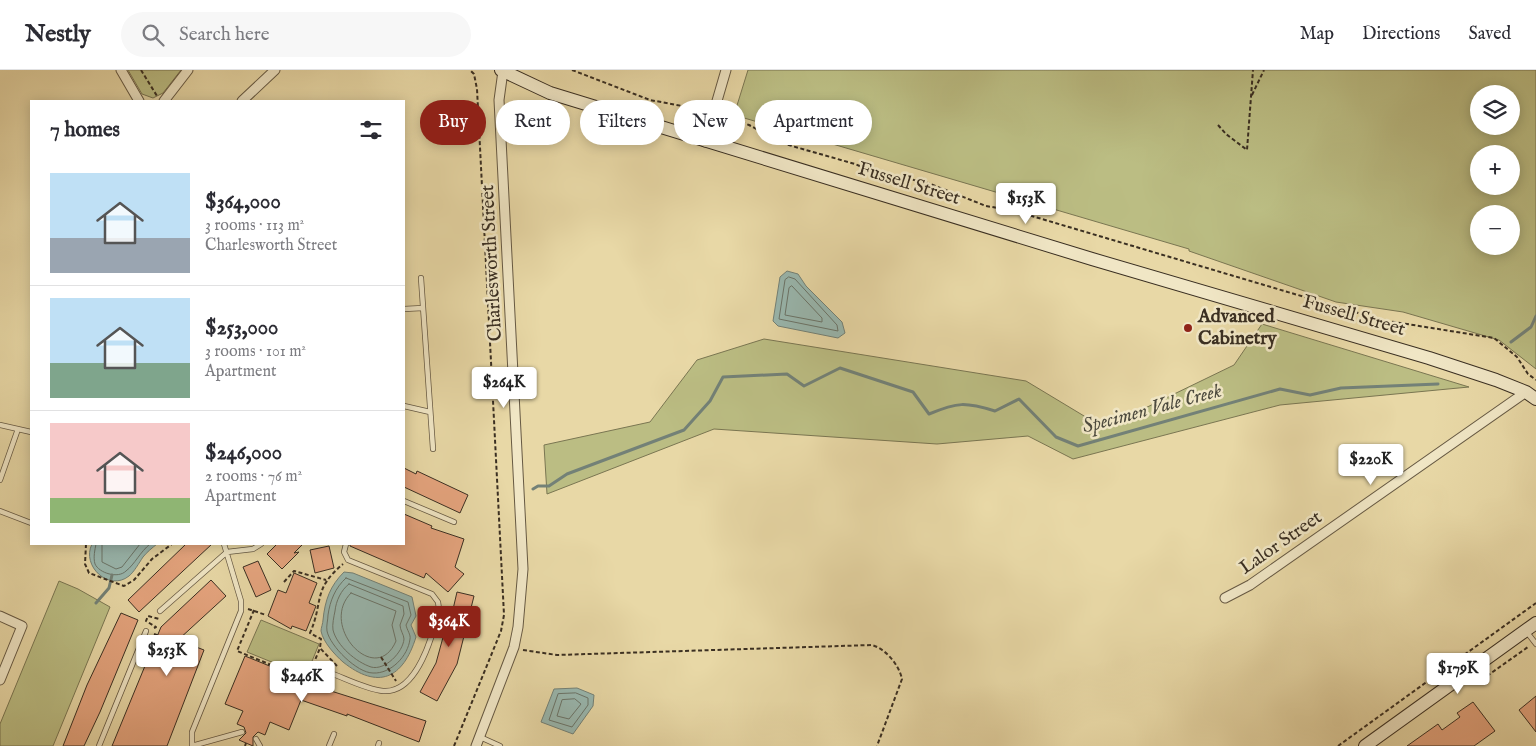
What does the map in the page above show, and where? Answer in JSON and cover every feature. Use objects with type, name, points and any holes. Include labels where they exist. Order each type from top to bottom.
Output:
[{"type":"street","points":[[121,70],[138,100]]},
{"type":"street","points":[[163,100],[188,70]]},
{"type":"street","points":[[243,100],[274,70]]},
{"type":"street","name":"Fussell Street","points":[[502,70],[550,93],[674,132]]},
{"type":"street","name":"Charlesworth Street","points":[[476,746],[514,647],[522,589],[523,546],[499,106],[502,70]]},
{"type":"street","points":[[716,100],[726,70]]},
{"type":"street","name":"Fussell Street","points":[[715,145],[1429,358],[1531,396]]},
{"type":"street","name":"Lalor Street","points":[[1225,598],[1250,585],[1531,396]]},
{"type":"street","points":[[0,616],[22,626],[0,680]]},
{"type":"street","points":[[1365,746],[1531,626]]},
{"type":"lane","points":[[421,278],[432,449]]},
{"type":"lane","points":[[405,309],[423,308]]},
{"type":"lane","points":[[405,406],[430,412]]},
{"type":"lane","points":[[0,425],[30,432]]},
{"type":"lane","points":[[0,480],[18,428]]},
{"type":"lane","points":[[405,501],[454,522]]},
{"type":"lane","points":[[0,511],[30,523]]},
{"type":"lane","points":[[224,545],[241,603],[241,611],[194,726],[191,737],[192,746],[242,732]]},
{"type":"lane","points":[[160,611],[227,552],[253,549],[259,545]]},
{"type":"lane","points":[[324,671],[382,690],[396,689],[406,683],[418,669],[440,607],[436,598],[430,592],[348,560],[344,552],[346,545]]},
{"type":"lane","points":[[1531,626],[1535,643]]},
{"type":"lane","points":[[99,746],[146,631]]},
{"type":"lane","points":[[329,746],[334,734]]},
{"type":"lane","points":[[480,737],[500,746]]},
{"type":"lane","points":[[256,739],[260,746]]},
{"type":"path","points":[[141,70],[161,100]]},
{"type":"path","points":[[454,746],[501,631],[504,615],[477,89],[470,70]]},
{"type":"path","points":[[572,70],[650,100],[674,105]]},
{"type":"path","points":[[1218,125],[1247,150],[1253,70]]},
{"type":"path","points":[[1251,97],[1264,70]]},
{"type":"path","points":[[745,123],[785,144],[855,164],[871,172],[928,183],[986,206],[1015,211],[1257,285],[1382,320],[1494,338],[1517,357],[1528,374],[1536,380]]},
{"type":"path","points":[[86,545],[85,567],[91,575],[119,585],[125,585],[134,580],[152,559],[171,545]]},
{"type":"path","points":[[254,610],[237,650],[308,679],[320,648],[321,639],[310,633],[318,612],[318,596],[332,571],[348,560]]},
{"type":"path","points":[[284,582],[294,571],[326,580]]},
{"type":"path","points":[[1338,746],[1536,603]]},
{"type":"path","points":[[248,609],[266,615]]},
{"type":"path","points":[[160,611],[158,621],[148,616],[146,620],[156,627],[154,629],[146,625],[144,630],[176,642],[178,645]]},
{"type":"path","points":[[1488,676],[1535,643]]},
{"type":"path","points":[[514,647],[557,655],[872,646],[883,651],[892,660],[902,679],[877,746]]},
{"type":"path","points":[[320,648],[340,668],[341,677]]},
{"type":"path","points":[[381,658],[391,673]]},
{"type":"green space","points":[[128,70],[181,70],[163,93],[153,98],[142,94]]},
{"type":"green space","points":[[748,70],[1536,70],[1536,369],[1499,340],[1403,312],[1336,302],[1189,251],[1189,249],[836,145],[872,145],[872,100],[755,100],[755,121],[745,118],[745,100],[739,100]]},
{"type":"green space","points":[[1262,324],[1469,387],[1280,405],[1073,459],[1028,436],[937,444],[714,429],[547,494],[544,445],[650,422],[697,360],[764,339],[1026,381],[1104,428],[1234,365]]},
{"type":"green space","points":[[59,581],[78,589],[110,607],[53,746],[0,746],[0,724]]},
{"type":"green space","points":[[261,620],[319,644],[306,676],[247,652]]},
{"type":"water","points":[[787,271],[798,274],[806,286],[842,322],[845,333],[838,338],[778,326],[773,321],[780,277]]},
{"type":"water","points":[[92,545],[156,545],[145,555],[129,576],[113,581],[106,579],[94,568],[90,561]]},
{"type":"water","points":[[344,572],[353,573],[412,597],[416,616],[411,625],[416,637],[404,663],[388,676],[367,676],[356,671],[336,656],[322,635],[321,630],[327,600],[335,583]]},
{"type":"water","points":[[577,688],[594,695],[593,706],[573,734],[541,722],[554,689]]},
{"type":"building","points":[[405,468],[416,474],[417,471],[468,495],[460,513],[405,487]]},
{"type":"building","points":[[405,514],[432,526],[431,528],[464,539],[455,567],[464,574],[448,592],[426,573],[424,578],[350,546],[405,545]]},
{"type":"building","points":[[185,545],[211,545],[139,612],[128,600]]},
{"type":"building","points":[[276,545],[302,545],[294,553],[299,552],[282,569],[267,554]]},
{"type":"building","points":[[329,546],[334,568],[315,573],[310,550]]},
{"type":"building","points":[[258,561],[271,590],[256,597],[243,567]]},
{"type":"building","points":[[294,573],[317,583],[309,603],[316,606],[306,631],[292,626],[291,629],[268,616],[278,590],[286,593]]},
{"type":"building","points":[[211,580],[226,596],[178,640],[204,650],[167,746],[112,746],[161,627]]},
{"type":"building","points":[[457,592],[474,596],[457,664],[437,701],[420,692],[436,663],[445,630],[448,631]]},
{"type":"building","points":[[121,613],[138,620],[100,712],[84,746],[63,746],[87,685]]},
{"type":"building","points":[[245,656],[331,691],[426,721],[419,742],[347,714],[347,716],[301,700],[289,730],[270,722],[265,735],[258,732],[253,737],[253,746],[239,740],[246,733],[244,727],[237,724],[243,711],[225,704]]},
{"type":"building","points":[[1536,696],[1536,732],[1519,710]]},
{"type":"building","points":[[1473,702],[1495,731],[1474,746],[1407,746],[1438,724],[1442,730],[1460,717],[1457,713]]},
{"type":"waterway","name":"Specimen Vale Creek","points":[[1511,342],[1531,327],[1536,316]]},
{"type":"waterway","name":"Specimen Vale Creek","points":[[533,489],[538,486],[549,486],[567,474],[684,430],[710,401],[723,377],[787,374],[804,386],[840,368],[913,392],[929,414],[955,405],[976,406],[995,411],[1019,399],[1056,437],[1078,446],[1280,389],[1310,395],[1341,388],[1438,384]]},
{"type":"waterway","name":"Specimen Vale Creek","points":[[96,603],[109,588],[112,575]]},
{"type":"place","name":"Advanced Cabinetry","points":[[1188,328]]}]
